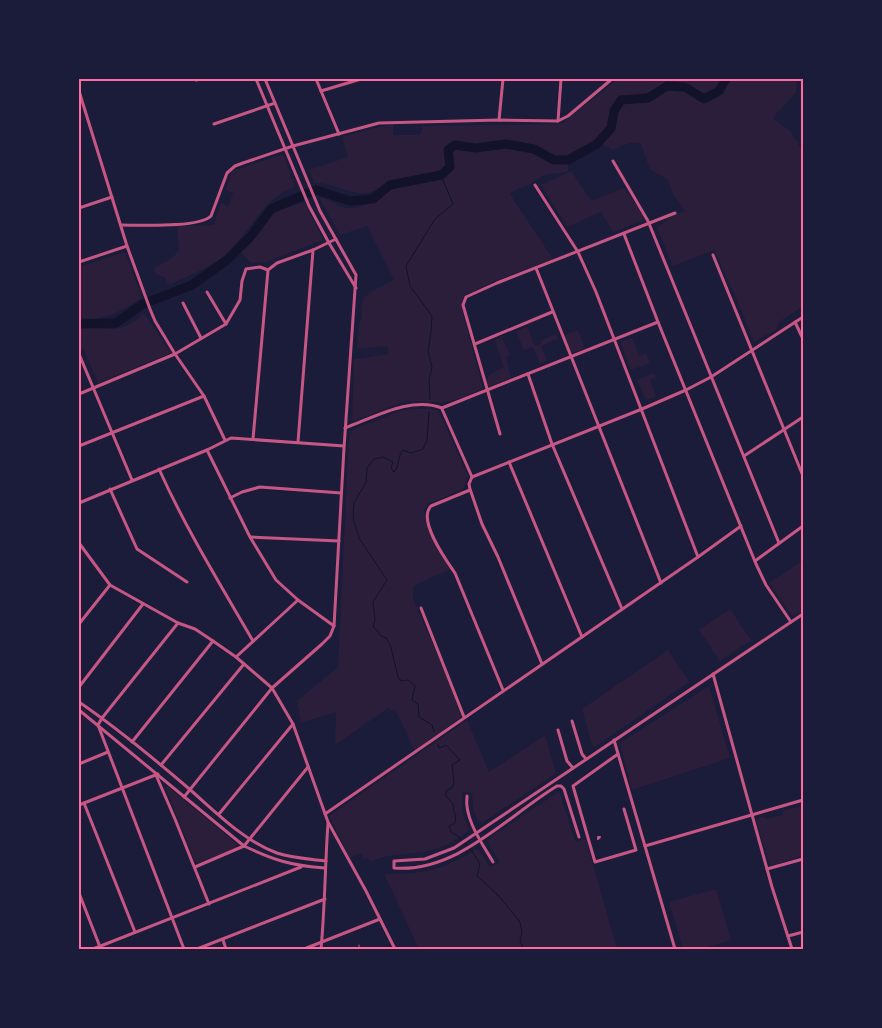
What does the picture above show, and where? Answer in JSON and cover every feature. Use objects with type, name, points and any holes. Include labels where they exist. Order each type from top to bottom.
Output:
[{"type":"street","points":[[196,80],[200,79]]},
{"type":"street","points":[[256,79],[309,206],[356,288]]},
{"type":"street","points":[[184,797],[272,688],[330,636],[334,626],[345,428],[356,288],[355,272],[316,202],[265,79]]},
{"type":"street","points":[[316,79],[339,134]]},
{"type":"street","points":[[321,91],[361,79]]},
{"type":"street","points":[[500,120],[503,79]]},
{"type":"street","points":[[558,121],[561,79]]},
{"type":"street","points":[[122,226],[189,224],[206,220],[211,216],[230,169],[294,146],[379,123],[500,120],[558,121],[568,116],[612,79]]},
{"type":"street","points":[[79,91],[127,246],[146,300],[155,321],[204,396],[225,440]]},
{"type":"street","points":[[214,124],[275,103]]},
{"type":"street","points":[[614,161],[649,224],[779,543]]},
{"type":"street","points":[[534,185],[578,252],[615,340],[698,557]]},
{"type":"street","points":[[79,208],[112,197]]},
{"type":"street","points":[[500,434],[463,306],[466,297],[675,214]]},
{"type":"street","points":[[624,234],[755,560],[766,584],[791,622]]},
{"type":"street","points":[[253,439],[268,270],[278,263],[336,240]]},
{"type":"street","points":[[79,262],[127,246]]},
{"type":"street","points":[[298,442],[313,250]]},
{"type":"street","points":[[713,255],[803,476]]},
{"type":"street","points":[[79,394],[175,354],[226,324],[240,300],[243,277],[246,270],[260,267],[268,270]]},
{"type":"street","points":[[536,268],[661,583]]},
{"type":"street","points":[[207,292],[226,324]]},
{"type":"street","points":[[183,304],[201,338]]},
{"type":"street","points":[[475,344],[552,312]]},
{"type":"street","points":[[542,664],[514,594],[482,524],[470,490],[469,484],[472,477],[686,390],[711,377],[803,317]]},
{"type":"street","points":[[345,428],[405,406],[436,406],[442,408],[658,322]]},
{"type":"street","points":[[795,322],[803,339]]},
{"type":"street","points":[[79,354],[132,480]]},
{"type":"street","points":[[528,374],[552,444],[622,609]]},
{"type":"street","points":[[79,446],[204,396]]},
{"type":"street","points":[[442,408],[472,477]]},
{"type":"street","points":[[744,456],[803,417]]},
{"type":"street","points":[[79,502],[231,438],[344,446]]},
{"type":"street","points":[[206,450],[250,537],[276,580],[298,600],[334,626]]},
{"type":"street","points":[[509,462],[582,637]]},
{"type":"street","points":[[159,469],[202,556],[253,641]]},
{"type":"street","points":[[230,498],[242,492],[260,487],[341,493]]},
{"type":"street","points":[[110,490],[137,549],[188,582]]},
{"type":"street","points":[[470,490],[431,506],[427,511],[427,519],[443,557],[455,573],[503,690]]},
{"type":"street","points":[[325,814],[741,526]]},
{"type":"street","points":[[755,560],[803,526]]},
{"type":"street","points":[[250,537],[339,541]]},
{"type":"street","points":[[79,543],[110,585],[178,623],[195,629],[236,657],[272,688],[293,724],[302,744],[308,767],[328,822],[395,949]]},
{"type":"street","points":[[79,624],[110,585]]},
{"type":"street","points":[[236,657],[298,600]]},
{"type":"street","points":[[79,687],[143,604]]},
{"type":"street","points":[[421,608],[464,717]]},
{"type":"street","points":[[579,837],[564,789],[561,786],[554,788],[450,858],[429,865],[405,869],[394,868],[394,861],[419,860],[433,857],[459,844],[803,614]]},
{"type":"street","points":[[98,725],[178,623]]},
{"type":"street","points":[[132,742],[213,641]]},
{"type":"street","points":[[161,765],[244,664]]},
{"type":"street","points":[[713,674],[780,916],[792,949]]},
{"type":"street","points":[[79,702],[161,765],[249,838],[266,848],[282,854],[326,861]]},
{"type":"street","points":[[79,710],[244,846],[270,858],[302,867],[325,868]]},
{"type":"street","points":[[572,721],[582,754],[586,759]]},
{"type":"street","points":[[219,814],[293,724]]},
{"type":"street","points":[[98,725],[184,949]]},
{"type":"street","points":[[558,730],[567,761],[572,768]]},
{"type":"street","points":[[614,740],[675,949]]},
{"type":"street","points":[[79,764],[108,752]]},
{"type":"street","points":[[140,760],[146,754]]},
{"type":"street","points":[[618,754],[573,786],[595,862],[636,850],[624,809]]},
{"type":"street","points":[[195,867],[244,846],[308,767]]},
{"type":"street","points":[[79,806],[157,774]]},
{"type":"street","points":[[157,774],[208,904]]},
{"type":"street","points":[[467,796],[467,812],[493,862]]},
{"type":"street","points":[[645,846],[803,800]]},
{"type":"street","points":[[84,804],[135,932]]},
{"type":"street","points":[[320,949],[325,899],[328,822]]},
{"type":"street","points":[[767,869],[803,858]]},
{"type":"street","points":[[93,949],[302,867]]},
{"type":"street","points":[[79,893],[100,947]]},
{"type":"street","points":[[197,949],[325,899]]},
{"type":"street","points":[[304,949],[380,919]]},
{"type":"street","points":[[788,936],[803,932]]},
{"type":"street","points":[[223,940],[226,949]]},
{"type":"lane","points":[[358,945],[359,949]]},
{"type":"shaded area","points":[[618,79],[797,79],[796,92],[773,118],[790,131],[803,151],[803,306],[779,322],[776,330],[754,342],[714,250],[673,266],[657,228],[675,213],[685,212],[674,195],[667,179],[650,170],[641,144],[630,143],[613,150],[603,145],[568,163],[568,171],[548,174],[510,194],[553,259],[495,281],[464,296],[461,306],[482,389],[462,398],[443,403],[406,401],[352,421],[354,359],[389,354],[387,346],[357,349],[359,325],[362,316],[361,307],[364,298],[370,292],[394,280],[367,226],[340,235],[319,197],[345,208],[362,206],[387,192],[387,184],[368,193],[353,192],[328,184],[314,183],[309,170],[348,157],[342,137],[393,124],[393,135],[420,135],[423,126],[561,124]]},
{"type":"shaded area","points":[[283,154],[295,187],[274,199],[224,256],[206,268],[169,285],[166,282],[166,278],[154,272],[155,267],[169,260],[179,251],[177,226],[214,225],[221,202],[228,207],[233,193],[226,190],[232,171]]},
{"type":"shaded area","points":[[571,171],[591,201],[624,188],[647,219],[613,232],[601,212],[567,227],[541,185]]},
{"type":"shaded area","points":[[300,203],[305,203],[323,240],[266,262],[251,263],[241,252],[251,243],[264,220],[271,214]]},
{"type":"shaded area","points":[[125,252],[142,298],[105,317],[80,318],[79,267]]},
{"type":"shaded area","points":[[144,313],[171,353],[98,383],[84,349],[79,351],[79,328],[121,328]]},
{"type":"shaded area","points":[[527,327],[535,346],[541,344],[540,341],[556,334],[558,339],[541,346],[547,361],[540,364],[533,347],[524,350],[516,332]]},
{"type":"shaded area","points":[[578,330],[585,348],[575,353],[569,349],[564,335]]},
{"type":"shaded area","points":[[502,337],[510,355],[506,358],[511,378],[488,386],[486,381],[490,374],[504,367],[495,340]]},
{"type":"shaded area","points":[[632,338],[640,356],[646,353],[650,363],[631,370],[620,342]]},
{"type":"shaded area","points":[[654,373],[656,377],[650,380],[656,397],[646,400],[637,380]]},
{"type":"shaded area","points":[[433,409],[439,412],[468,476],[463,489],[428,504],[424,510],[443,558],[451,569],[413,586],[413,599],[464,715],[415,751],[397,713],[388,708],[335,745],[336,712],[301,723],[297,701],[338,667],[349,435],[352,430],[400,411]]},
{"type":"shaded area","points":[[803,560],[803,610],[793,617],[769,583]]},
{"type":"shaded area","points":[[730,609],[751,640],[720,661],[699,630]]},
{"type":"shaded area","points":[[668,650],[689,682],[593,748],[582,709]]},
{"type":"shaded area","points":[[709,686],[730,758],[632,790],[620,743]]},
{"type":"shaded area","points":[[467,720],[489,772],[545,735],[556,773],[482,823],[476,817],[472,793],[462,792],[462,812],[469,828],[468,831],[439,848],[371,861],[368,858],[364,859],[361,853],[350,858],[329,816]]},
{"type":"shaded area","points":[[167,786],[237,844],[235,849],[198,863],[195,862],[165,787]]},
{"type":"shaded area","points":[[558,792],[560,793],[575,841],[586,839],[617,949],[419,949],[384,874],[422,872],[454,862],[477,849],[490,867],[500,862],[488,843],[489,838]]},
{"type":"shaded area","points":[[803,805],[803,856],[772,865],[769,864],[756,821],[758,818],[764,817],[767,819],[783,815],[783,811]]},
{"type":"shaded area","points":[[716,889],[731,940],[700,949],[683,949],[669,902]]},
{"type":"waterway","points":[[79,324],[116,323],[143,304],[192,285],[227,260],[252,235],[271,209],[316,190],[350,201],[373,199],[390,185],[441,175],[450,167],[448,150],[455,145],[475,148],[506,144],[534,149],[554,160],[568,160],[597,144],[611,128],[614,111],[621,100],[648,98],[667,86],[685,87],[704,99],[719,91],[726,79]]},
{"type":"waterway","points":[[430,399],[429,380],[432,367],[428,351],[432,316],[410,286],[406,266],[435,219],[453,204],[441,175]]},
{"type":"waterway","points":[[429,412],[427,440],[423,449],[411,453],[403,450],[394,472],[391,468],[393,462],[383,457],[374,459],[367,468],[366,482],[354,503],[353,518],[359,538],[387,580],[373,602],[375,620],[373,626],[390,644],[398,677],[401,681],[408,680],[415,686],[412,700],[418,704],[419,717],[432,725],[434,732]]},
{"type":"waterway","points":[[438,744],[439,748],[446,745],[460,760],[452,765],[453,787],[446,791],[446,796],[453,804],[456,818],[455,823],[449,826],[451,832],[464,842],[480,864],[477,876],[498,895],[520,922],[522,933],[520,942],[524,949]]}]
